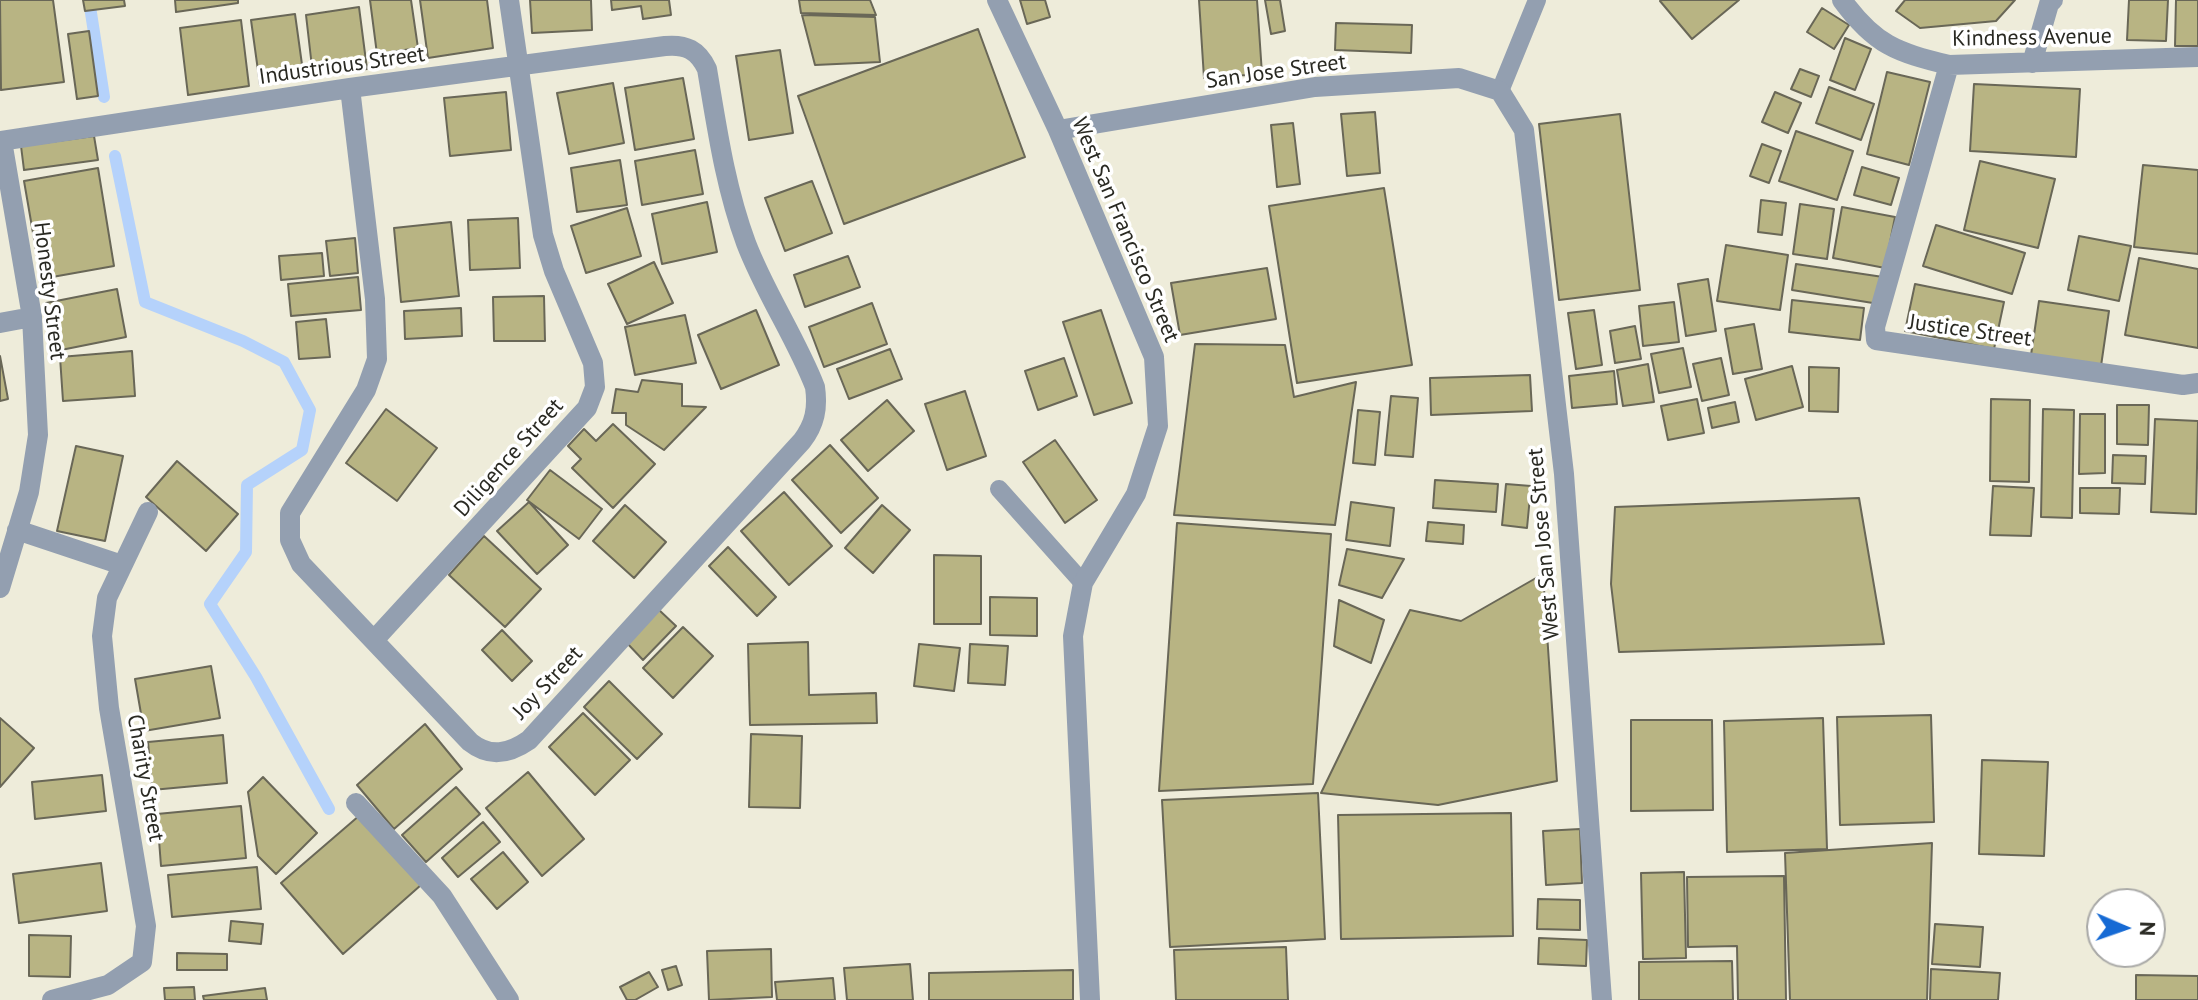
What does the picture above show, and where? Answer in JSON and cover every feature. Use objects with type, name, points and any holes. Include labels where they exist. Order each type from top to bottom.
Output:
[{"type":"street","name":"Diligence Street","points":[[375,639],[587,408],[595,387],[593,363],[554,271],[543,235],[509,0]]},
{"type":"street","name":"West San Francisco Street","points":[[997,0],[1058,130],[1154,357],[1158,426],[1136,494],[1083,583],[1073,636],[1090,1000]]},
{"type":"street","name":"Kindness Avenue","points":[[1842,0],[1872,35],[1890,47],[1949,65],[2198,57]]},
{"type":"street","points":[[2032,63],[2049,4],[2053,0]]},
{"type":"street","name":"Industrious Street","points":[[1,141],[350,88],[665,46],[690,48]]},
{"type":"street","name":"Joy Street","points":[[350,88],[375,299],[377,359],[366,390],[294,503],[288,528],[294,552],[301,564],[481,751],[494,754],[517,748],[529,740],[809,431],[817,403],[815,387],[747,244],[723,164],[707,69],[702,57],[690,48]]},
{"type":"street","name":"Justice Street","points":[[1949,65],[1875,327],[1876,340],[2183,385],[2198,383]]},
{"type":"street","name":"San Jose Street","points":[[1058,130],[1315,87],[1459,78],[1500,91]]},
{"type":"street","name":"West San Jose Street","points":[[1500,91],[1524,130],[1564,474],[1602,1000]]},
{"type":"street","name":"Honesty Street","points":[[0,588],[29,492],[38,435],[32,317],[1,141]]},
{"type":"street","points":[[0,323],[32,317]]},
{"type":"street","name":"Charity Street","points":[[52,1000],[108,985],[142,962],[146,926],[109,708],[102,636],[107,598],[148,512]]},
{"type":"street","points":[[17,530],[122,565]]},
{"type":"street","points":[[356,803],[442,896],[509,1000]]},
{"type":"lane","points":[[1500,91],[1537,0]]},
{"type":"lane","points":[[999,489],[1083,583]]},
{"type":"building","points":[[0,0],[53,0],[64,82],[1,90]]},
{"type":"building","points":[[83,0],[124,0],[125,6],[85,11]]},
{"type":"building","points":[[175,0],[238,0],[238,3],[176,12]]},
{"type":"building","points":[[370,0],[411,0],[418,48],[377,54]]},
{"type":"building","points":[[420,0],[487,0],[493,48],[428,58]]},
{"type":"building","points":[[530,0],[591,0],[592,30],[532,33]]},
{"type":"building","points":[[611,0],[669,0],[671,15],[643,19],[641,6],[612,10]]},
{"type":"building","points":[[799,0],[870,0],[876,15],[801,13]]},
{"type":"building","points":[[1020,0],[1045,0],[1050,17],[1027,24]]},
{"type":"building","points":[[1199,0],[1257,0],[1262,74],[1204,78]]},
{"type":"building","points":[[1265,0],[1280,0],[1285,31],[1271,34]]},
{"type":"building","points":[[1662,0],[1739,0],[1692,39]]},
{"type":"building","points":[[1905,0],[2015,0],[1996,21],[1920,28],[1896,11]]},
{"type":"building","points":[[2129,0],[2168,0],[2166,41],[2127,40]]},
{"type":"building","points":[[2176,0],[2198,0],[2198,46],[2175,46]]},
{"type":"building","points":[[359,7],[367,69],[313,76],[306,15]]},
{"type":"building","points":[[1822,8],[1849,25],[1834,49],[1807,32]]},
{"type":"building","points":[[295,14],[304,79],[260,85],[251,20]]},
{"type":"building","points":[[802,15],[875,17],[880,62],[815,65]]},
{"type":"building","points":[[241,20],[249,86],[188,95],[180,28]]},
{"type":"building","points":[[1336,23],[1412,25],[1411,53],[1335,50]]},
{"type":"building","points":[[978,29],[1025,157],[844,224],[798,96]]},
{"type":"building","points":[[89,31],[98,96],[77,99],[68,34]]},
{"type":"building","points":[[1845,38],[1871,49],[1855,90],[1830,80]]},
{"type":"building","points":[[780,50],[793,133],[749,140],[736,56]]},
{"type":"building","points":[[1800,69],[1819,76],[1811,97],[1791,89]]},
{"type":"building","points":[[1887,72],[1930,82],[1909,165],[1867,154]]},
{"type":"building","points":[[683,78],[694,139],[635,150],[625,88]]},
{"type":"building","points":[[613,83],[624,143],[569,154],[557,93]]},
{"type":"building","points":[[1974,84],[2080,89],[2076,157],[1970,151]]},
{"type":"building","points":[[1829,87],[1874,104],[1861,140],[1816,123]]},
{"type":"building","points":[[506,92],[511,150],[450,156],[444,98]]},
{"type":"building","points":[[1775,92],[1801,103],[1788,133],[1762,122]]},
{"type":"building","points":[[1375,112],[1380,173],[1347,176],[1341,114]]},
{"type":"building","points":[[1620,114],[1640,290],[1559,300],[1539,124]]},
{"type":"building","points":[[1293,123],[1300,184],[1277,187],[1271,125]]},
{"type":"building","points":[[1796,131],[1853,151],[1837,200],[1779,181]]},
{"type":"building","points":[[94,136],[98,160],[24,170],[21,146]]},
{"type":"building","points":[[1762,144],[1781,151],[1769,183],[1750,176]]},
{"type":"building","points":[[695,150],[703,194],[642,205],[635,161]]},
{"type":"building","points":[[620,160],[627,205],[577,212],[571,168]]},
{"type":"building","points":[[1980,161],[2055,179],[2038,248],[1964,230]]},
{"type":"building","points":[[2143,165],[2198,170],[2198,254],[2134,247]]},
{"type":"building","points":[[1862,167],[1899,178],[1891,205],[1854,195]]},
{"type":"building","points":[[98,168],[114,266],[41,279],[24,181]]},
{"type":"building","points":[[812,181],[832,233],[785,251],[765,198]]},
{"type":"building","points":[[1384,188],[1412,365],[1297,383],[1269,206]]},
{"type":"building","points":[[1761,200],[1786,203],[1782,235],[1758,232]]},
{"type":"building","points":[[707,202],[717,252],[662,264],[652,214]]},
{"type":"building","points":[[1800,204],[1834,209],[1827,259],[1793,254]]},
{"type":"building","points":[[1842,207],[1895,217],[1885,268],[1833,258]]},
{"type":"building","points":[[627,208],[641,256],[586,273],[571,226]]},
{"type":"building","points":[[518,218],[520,268],[470,270],[468,220]]},
{"type":"building","points":[[451,222],[459,296],[401,302],[394,228]]},
{"type":"building","points":[[1936,225],[2025,253],[2012,294],[1923,266]]},
{"type":"building","points":[[2079,236],[2131,246],[2119,301],[2068,290]]},
{"type":"building","points":[[355,238],[358,273],[330,276],[326,241]]},
{"type":"building","points":[[1726,245],[1788,255],[1780,310],[1717,301]]},
{"type":"building","points":[[322,253],[324,276],[281,280],[279,256]]},
{"type":"building","points":[[848,256],[860,287],[805,307],[794,275]]},
{"type":"building","points":[[2139,258],[2198,269],[2198,348],[2125,335]]},
{"type":"building","points":[[654,262],[673,303],[627,324],[608,284]]},
{"type":"building","points":[[1796,264],[1883,277],[1879,304],[1792,290]]},
{"type":"building","points":[[1267,268],[1276,319],[1180,335],[1171,283]]},
{"type":"building","points":[[358,277],[361,310],[291,316],[288,284]]},
{"type":"building","points":[[1708,279],[1716,331],[1686,336],[1678,284]]},
{"type":"building","points":[[1915,284],[2004,302],[1994,349],[1905,331]]},
{"type":"building","points":[[117,289],[126,337],[56,351],[46,303]]},
{"type":"building","points":[[544,296],[545,341],[494,341],[493,297]]},
{"type":"building","points":[[1792,300],[1864,308],[1860,340],[1789,332]]},
{"type":"building","points":[[2039,301],[2109,311],[2101,366],[2031,355]]},
{"type":"building","points":[[1674,302],[1679,342],[1643,346],[1639,306]]},
{"type":"building","points":[[872,303],[887,344],[824,367],[809,327]]},
{"type":"building","points":[[461,308],[462,336],[405,339],[404,311]]},
{"type":"building","points":[[756,310],[779,365],[721,389],[698,335]]},
{"type":"building","points":[[1101,310],[1132,403],[1094,415],[1063,322]]},
{"type":"building","points":[[1594,310],[1602,365],[1576,369],[1568,313]]},
{"type":"building","points":[[685,315],[696,363],[635,375],[625,327]]},
{"type":"building","points":[[326,319],[330,357],[299,359],[296,322]]},
{"type":"building","points":[[1754,324],[1762,369],[1733,374],[1725,329]]},
{"type":"building","points":[[1635,326],[1641,359],[1615,363],[1610,331]]},
{"type":"building","points":[[1195,344],[1285,345],[1294,397],[1356,382],[1335,525],[1174,515]]},
{"type":"building","points":[[1683,348],[1691,387],[1659,393],[1651,354]]},
{"type":"building","points":[[890,349],[902,379],[849,399],[837,369]]},
{"type":"building","points":[[132,351],[135,396],[63,401],[60,357]]},
{"type":"building","points":[[0,356],[8,399],[0,401]]},
{"type":"building","points":[[1064,358],[1077,396],[1038,410],[1025,371]]},
{"type":"building","points":[[1721,358],[1729,395],[1702,401],[1693,364]]},
{"type":"building","points":[[1648,364],[1654,402],[1623,406],[1617,370]]},
{"type":"building","points":[[1792,366],[1803,407],[1756,420],[1745,379]]},
{"type":"building","points":[[1809,367],[1839,368],[1838,412],[1809,411]]},
{"type":"building","points":[[1614,371],[1617,404],[1572,408],[1569,376]]},
{"type":"building","points":[[1530,375],[1532,411],[1431,415],[1430,378]]},
{"type":"building","points":[[642,380],[682,384],[682,406],[706,407],[664,450],[626,425],[626,413],[612,413],[616,389],[638,392]]},
{"type":"building","points":[[965,391],[986,456],[947,470],[925,404]]},
{"type":"building","points":[[1391,396],[1418,398],[1413,457],[1385,455]]},
{"type":"building","points":[[1697,399],[1704,433],[1668,440],[1661,406]]},
{"type":"building","points":[[1991,399],[2030,400],[2029,482],[1990,481]]},
{"type":"building","points":[[887,400],[914,431],[868,471],[841,440]]},
{"type":"building","points":[[1735,402],[1739,422],[1712,428],[1708,408]]},
{"type":"building","points":[[2117,405],[2149,405],[2148,445],[2117,444]]},
{"type":"building","points":[[386,409],[437,448],[397,501],[346,463]]},
{"type":"building","points":[[2043,409],[2074,410],[2072,518],[2041,517]]},
{"type":"building","points":[[1358,410],[1380,412],[1375,465],[1353,463]]},
{"type":"building","points":[[2080,414],[2105,414],[2105,473],[2079,474]]},
{"type":"building","points":[[2155,419],[2198,421],[2196,514],[2151,512]]},
{"type":"building","points":[[613,424],[655,464],[613,508],[572,468],[581,459],[568,446],[584,429],[596,441]]},
{"type":"building","points":[[1055,440],[1097,500],[1065,523],[1023,462]]},
{"type":"building","points":[[830,445],[878,498],[841,533],[792,480]]},
{"type":"building","points":[[76,446],[123,456],[105,541],[57,531]]},
{"type":"building","points":[[2113,455],[2146,456],[2145,484],[2112,483]]},
{"type":"building","points":[[177,461],[238,514],[206,551],[146,497]]},
{"type":"building","points":[[550,470],[602,509],[579,539],[527,500]]},
{"type":"building","points":[[1435,480],[1498,484],[1496,512],[1433,508]]},
{"type":"building","points":[[1506,484],[1531,486],[1527,528],[1502,525]]},
{"type":"building","points":[[1993,486],[2034,488],[2031,536],[1990,535]]},
{"type":"building","points":[[2080,488],[2120,488],[2119,514],[2080,513]]},
{"type":"building","points":[[784,492],[832,546],[789,585],[741,531]]},
{"type":"building","points":[[1859,498],[1884,644],[1619,652],[1611,584],[1615,507]]},
{"type":"building","points":[[529,502],[568,545],[537,574],[497,531]]},
{"type":"building","points":[[1351,502],[1394,508],[1390,546],[1346,540]]},
{"type":"building","points":[[625,505],[666,542],[634,578],[593,541]]},
{"type":"building","points":[[882,505],[910,530],[873,573],[845,548]]},
{"type":"building","points":[[1428,522],[1464,525],[1463,544],[1426,541]]},
{"type":"building","points":[[1177,523],[1331,534],[1313,784],[1159,791]]},
{"type":"building","points":[[484,536],[541,589],[505,627],[449,575]]},
{"type":"building","points":[[728,547],[776,597],[757,616],[709,566]]},
{"type":"building","points":[[1347,549],[1404,559],[1382,598],[1339,585]]},
{"type":"building","points":[[934,555],[981,556],[981,624],[934,624]]},
{"type":"building","points":[[1543,574],[1557,781],[1438,805],[1321,793],[1410,610],[1461,621]]},
{"type":"building","points":[[990,597],[1037,598],[1037,636],[990,635]]},
{"type":"building","points":[[1339,600],[1384,620],[1371,663],[1334,646]]},
{"type":"building","points":[[658,609],[676,626],[643,660],[626,642]]},
{"type":"building","points":[[683,627],[713,656],[673,698],[643,668]]},
{"type":"building","points":[[502,630],[532,661],[512,681],[482,650]]},
{"type":"building","points":[[808,642],[809,695],[876,693],[877,723],[750,725],[748,644]]},
{"type":"building","points":[[919,644],[960,648],[954,691],[914,686]]},
{"type":"building","points":[[970,644],[1008,646],[1005,685],[968,683]]},
{"type":"building","points":[[211,666],[220,718],[144,731],[135,679]]},
{"type":"building","points":[[609,681],[662,734],[637,759],[584,707]]},
{"type":"building","points":[[583,713],[630,760],[595,795],[549,747]]},
{"type":"building","points":[[1931,715],[1934,822],[1840,825],[1837,717]]},
{"type":"building","points":[[0,718],[34,748],[0,787]]},
{"type":"building","points":[[1823,718],[1827,849],[1727,852],[1724,721]]},
{"type":"building","points":[[1631,720],[1712,720],[1713,810],[1631,811]]},
{"type":"building","points":[[425,724],[462,769],[394,829],[357,785]]},
{"type":"building","points":[[751,734],[802,736],[800,808],[749,807]]},
{"type":"building","points":[[223,735],[227,783],[152,790],[148,742]]},
{"type":"building","points":[[1982,760],[2048,762],[2044,856],[1979,854]]},
{"type":"building","points":[[528,772],[584,839],[542,876],[486,808]]},
{"type":"building","points":[[102,775],[106,811],[35,819],[32,782]]},
{"type":"building","points":[[263,777],[317,833],[276,874],[258,856],[248,792]]},
{"type":"building","points":[[456,787],[480,814],[426,862],[402,835]]},
{"type":"building","points":[[1318,793],[1325,939],[1170,947],[1162,800]]},
{"type":"building","points":[[241,806],[246,858],[161,866],[157,814]]},
{"type":"building","points":[[1511,813],[1513,936],[1341,939],[1338,815]]},
{"type":"building","points":[[360,815],[421,885],[343,954],[281,883]]},
{"type":"building","points":[[483,822],[500,842],[458,877],[442,858]]},
{"type":"building","points":[[1580,829],[1582,883],[1546,885],[1543,831]]},
{"type":"building","points":[[1932,843],[1927,1000],[1790,1000],[1785,853]]},
{"type":"building","points":[[503,852],[528,882],[497,909],[471,879]]},
{"type":"building","points":[[101,863],[107,911],[19,923],[13,874]]},
{"type":"building","points":[[257,867],[261,909],[172,917],[168,875]]},
{"type":"building","points":[[1684,872],[1686,958],[1643,959],[1641,873]]},
{"type":"building","points":[[1784,876],[1786,1000],[1738,1000],[1737,946],[1688,947],[1687,877]]},
{"type":"building","points":[[1538,899],[1580,900],[1580,930],[1537,929]]},
{"type":"building","points":[[231,921],[263,924],[261,944],[229,941]]},
{"type":"building","points":[[1935,924],[1983,927],[1980,967],[1932,964]]},
{"type":"building","points":[[29,935],[71,936],[70,977],[29,976]]},
{"type":"building","points":[[1539,938],[1587,940],[1586,966],[1538,964]]},
{"type":"building","points":[[1286,947],[1288,1000],[1176,1000],[1174,950]]},
{"type":"building","points":[[771,949],[772,997],[709,1000],[707,951]]},
{"type":"building","points":[[177,953],[227,954],[227,970],[177,970]]},
{"type":"building","points":[[1732,961],[1733,1000],[1639,1000],[1639,962]]},
{"type":"building","points":[[910,964],[913,1000],[847,1000],[844,968]]},
{"type":"building","points":[[676,966],[682,985],[668,990],[662,970]]},
{"type":"building","points":[[1931,969],[2000,973],[1998,1000],[1930,1000]]},
{"type":"building","points":[[1073,970],[1073,1000],[929,1000],[929,973]]},
{"type":"building","points":[[649,972],[658,987],[635,1000],[627,1000],[620,987]]},
{"type":"building","points":[[2136,975],[2198,976],[2198,1000],[2136,1000]]},
{"type":"building","points":[[833,978],[835,1000],[777,1000],[775,982]]},
{"type":"building","points":[[194,987],[195,1000],[165,1000],[164,988]]},
{"type":"building","points":[[265,988],[267,1000],[204,1000],[203,996]]},
{"type":"waterway","points":[[89,0],[104,97]]},
{"type":"waterway","points":[[115,156],[145,302],[243,341],[284,362],[310,410],[302,450],[247,485],[246,552],[210,604],[256,677],[329,809]]}]
